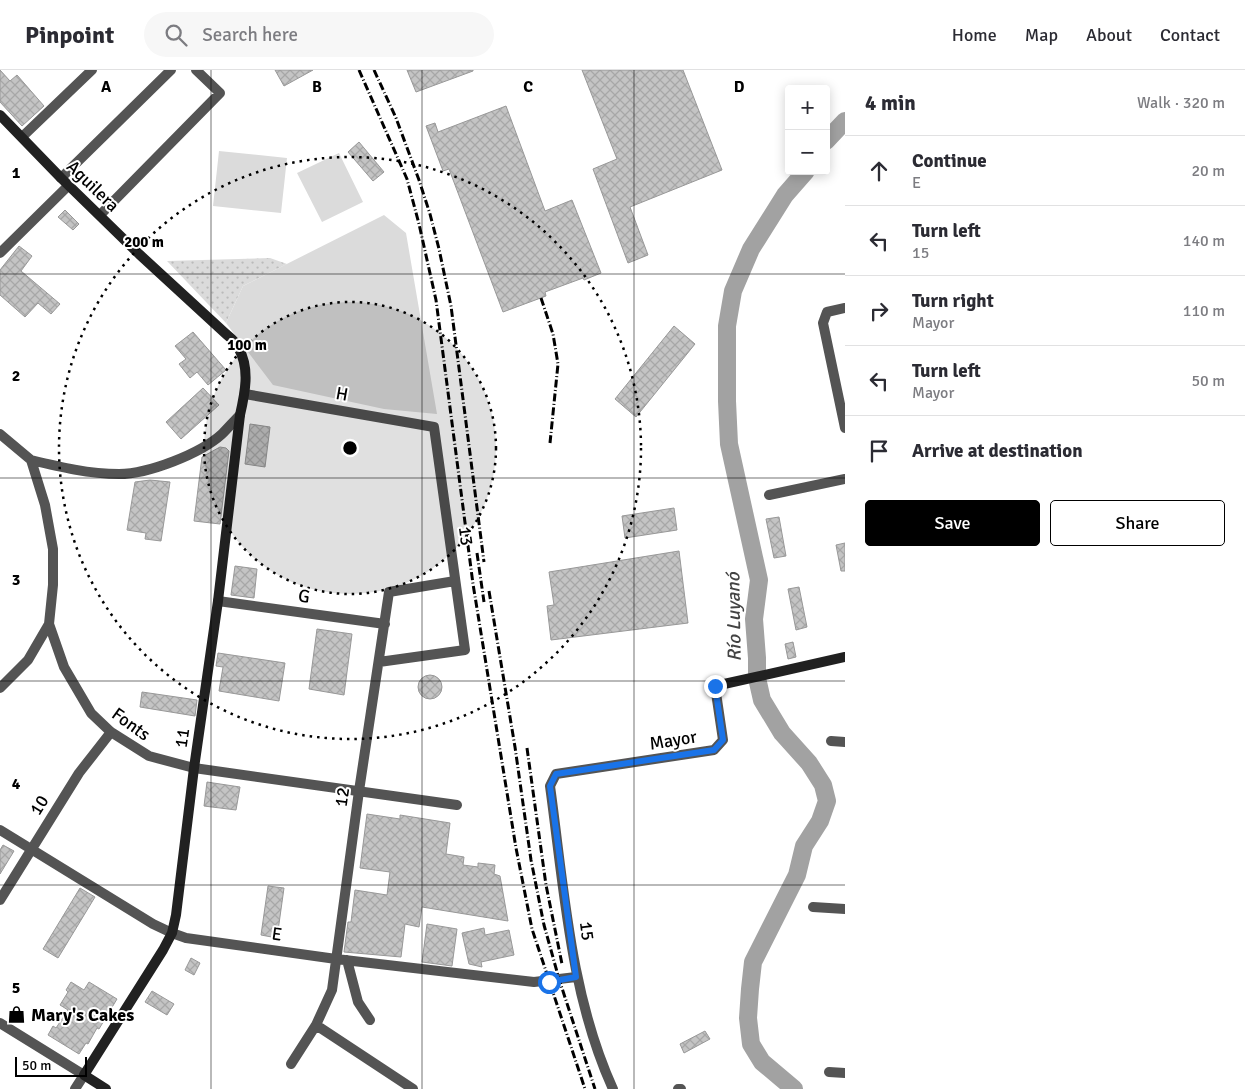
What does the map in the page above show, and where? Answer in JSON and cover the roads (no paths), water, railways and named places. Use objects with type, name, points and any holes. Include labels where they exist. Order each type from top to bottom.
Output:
[{"type":"street","points":[[22,137],[92,70]]},
{"type":"street","points":[[61,178],[171,70]]},
{"type":"street","points":[[100,215],[220,94],[196,70]]},
{"type":"street","name":"Aguilera","points":[[0,115],[139,254],[226,334],[239,348],[246,366]]},
{"type":"street","points":[[0,253],[69,185]]},
{"type":"street","points":[[845,308],[827,312],[823,323],[845,428]]},
{"type":"street","name":"11","points":[[75,1089],[172,933],[218,601],[246,366]]},
{"type":"street","name":"H","points":[[244,394],[434,427]]},
{"type":"street","points":[[0,434],[32,460],[74,471],[120,474],[159,466],[200,449],[221,435],[240,415]]},
{"type":"street","name":"13","points":[[380,662],[465,650],[434,427]]},
{"type":"street","name":"Fonts","points":[[32,460],[45,505],[53,549],[53,586],[49,624],[64,667],[78,693],[91,714],[111,732],[149,756],[194,768],[457,805]]},
{"type":"street","points":[[769,495],[845,479]]},
{"type":"street","name":"12","points":[[292,1064],[316,1025],[332,990],[389,592],[456,581]]},
{"type":"street","name":"G","points":[[218,601],[385,624]]},
{"type":"street","points":[[0,688],[28,660],[49,624]]},
{"type":"street","name":"Mayor","points":[[556,774],[714,750],[723,740],[715,686],[845,657]]},
{"type":"street","name":"10","points":[[0,900],[79,773],[111,732]]},
{"type":"street","points":[[831,741],[845,742]]},
{"type":"street","name":"15","points":[[556,774],[550,786],[576,977],[600,1060],[613,1089]]},
{"type":"street","name":"E","points":[[0,830],[153,924],[186,938],[336,959],[534,982],[576,977]]},
{"type":"street","points":[[813,907],[845,909]]},
{"type":"street","points":[[347,960],[358,1002],[370,1020]]},
{"type":"street","points":[[0,1022],[106,1089]]},
{"type":"street","points":[[316,1025],[413,1089]]},
{"type":"street","points":[[829,1072],[845,1073]]},
{"type":"waterway","name":"Río Luyanó","points":[[830,137],[845,121]]},
{"type":"waterway","name":"Río Luyanó","points":[[794,1089],[762,1062],[751,1044],[748,1018],[753,962],[797,875],[804,846],[820,821],[827,801],[823,785],[809,763],[782,733],[762,700],[757,678],[754,619],[759,580],[729,444],[727,326],[733,291],[751,249],[785,195],[802,175]]},
{"type":"railway","points":[[359,70],[407,179],[436,300],[473,584],[516,848],[532,929],[585,1089]]},
{"type":"railway","points":[[374,70],[396,118],[419,180],[439,249],[451,306],[484,562]]},
{"type":"railway","points":[[541,298],[553,334],[558,364],[550,443]]},
{"type":"railway","points":[[477,553],[484,602]]},
{"type":"railway","points":[[489,591],[515,747],[531,860],[544,925],[559,979],[595,1089]]},
{"type":"railway","points":[[527,748],[546,885],[562,964]]},
{"type":"place","name":"Mary's Cakes","points":[[17,1015]]}]
